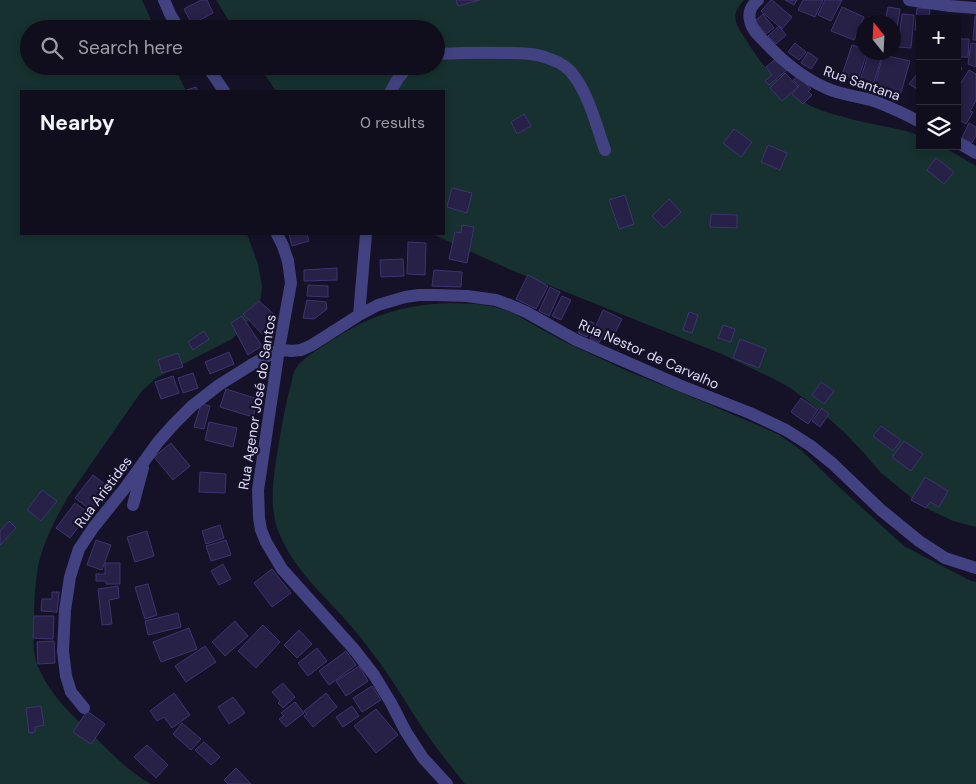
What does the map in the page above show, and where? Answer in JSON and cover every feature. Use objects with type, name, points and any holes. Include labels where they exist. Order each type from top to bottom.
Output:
[{"type":"street","points":[[164,0],[174,20]]},
{"type":"street","points":[[910,0],[976,8]]},
{"type":"street","name":"Rua Santana","points":[[757,1],[749,15],[755,32],[773,52],[794,70],[827,89],[873,101],[916,120]]},
{"type":"street","points":[[445,54],[512,53],[536,55],[558,62],[573,74],[578,82],[605,150]]},
{"type":"street","points":[[213,75],[223,90]]},
{"type":"street","points":[[391,90],[400,75]]},
{"type":"street","points":[[961,144],[976,153]]},
{"type":"street","name":"Rua Agenor José do Santos","points":[[278,235],[288,261],[291,283],[258,490],[261,530],[282,569],[353,648],[374,675],[423,758],[447,784]]},
{"type":"street","points":[[359,315],[366,235]]},
{"type":"street","name":"Rua Nestor de Carvalho","points":[[279,349],[301,350],[359,315],[392,300],[418,295],[450,295],[481,297],[510,304],[576,340],[786,430],[811,446],[833,464],[882,510],[920,541],[945,558],[976,568]]},
{"type":"street","name":"Rua Aristides","points":[[84,708],[72,692],[62,652],[70,577],[79,549],[158,442],[192,406],[220,384],[279,349]]},
{"type":"street","points":[[133,505],[145,460]]},
{"type":"green space","points":[[0,0],[142,0],[151,20],[20,20],[20,75],[178,75],[186,90],[20,90],[20,235],[247,235],[258,264],[262,286],[261,297],[245,326],[232,339],[156,378],[141,392],[68,497],[47,539],[40,558],[34,600],[33,632],[37,665],[51,689],[78,721],[128,768],[151,784],[0,784]]},
{"type":"green space","points":[[216,0],[744,0],[735,15],[739,29],[769,71],[806,103],[838,116],[916,135],[916,150],[949,150],[976,166],[976,527],[953,521],[918,503],[881,473],[844,432],[815,407],[792,389],[774,379],[722,354],[511,270],[434,235],[445,235],[445,90],[275,90],[265,75],[445,75],[445,20],[228,20]]},
{"type":"green space","points":[[450,303],[477,304],[511,312],[561,340],[625,370],[778,434],[801,450],[904,546],[976,582],[976,784],[465,784],[431,740],[372,653],[295,562],[279,533],[273,502],[275,468],[285,408],[294,372],[300,363],[354,327],[383,314],[414,306]]},
{"type":"building","points":[[201,0],[207,0],[213,13],[200,20],[190,20],[184,9]]},
{"type":"building","points":[[456,0],[480,0],[458,6]]},
{"type":"building","points":[[771,0],[792,17],[782,29],[761,11]]},
{"type":"building","points":[[785,0],[797,0],[794,5]]},
{"type":"building","points":[[803,0],[823,0],[815,17],[798,10]]},
{"type":"building","points":[[825,0],[842,0],[831,21],[818,15]]},
{"type":"building","points":[[842,7],[860,15],[856,15],[856,35],[854,40],[831,31]]},
{"type":"building","points":[[888,7],[900,9],[899,15],[886,15]]},
{"type":"building","points":[[917,8],[930,9],[929,15],[916,15]]},
{"type":"building","points":[[763,14],[774,28],[766,34],[755,21]]},
{"type":"building","points":[[902,14],[914,15],[911,48],[901,47]]},
{"type":"building","points":[[975,16],[976,40],[973,40]]},
{"type":"building","points":[[779,26],[786,35],[776,44],[768,36]]},
{"type":"building","points":[[961,39],[969,39],[968,57],[961,57]]},
{"type":"building","points":[[795,43],[806,52],[799,60],[788,52]]},
{"type":"building","points":[[971,43],[976,44],[976,67],[968,64]]},
{"type":"building","points":[[852,45],[856,46],[856,60],[864,60],[858,80],[842,75]]},
{"type":"building","points":[[808,52],[818,59],[811,69],[801,63]]},
{"type":"building","points":[[777,58],[787,70],[769,85],[765,81],[772,75],[766,67]]},
{"type":"building","points":[[901,59],[910,61],[900,96],[874,89],[882,60]]},
{"type":"building","points":[[866,60],[881,60],[872,88],[859,84]]},
{"type":"building","points":[[969,70],[976,74],[976,101],[970,111],[973,112],[966,124],[961,121],[961,83]]},
{"type":"building","points":[[785,73],[798,87],[782,101],[770,88]]},
{"type":"building","points":[[916,75],[916,88],[909,84]]},
{"type":"building","points":[[798,76],[811,89],[808,91],[812,95],[803,104],[792,94],[799,86],[793,80]]},
{"type":"building","points":[[196,87],[198,90],[187,90]]},
{"type":"building","points":[[524,114],[531,126],[517,134],[511,122]]},
{"type":"building","points":[[969,123],[976,127],[976,135],[972,143],[962,138]]},
{"type":"building","points":[[734,129],[752,142],[741,157],[723,143]]},
{"type":"building","points":[[768,145],[787,153],[780,170],[761,162]]},
{"type":"building","points":[[936,158],[954,172],[944,184],[927,170]]},
{"type":"building","points":[[452,188],[472,193],[467,213],[447,207]]},
{"type":"building","points":[[625,195],[634,224],[619,229],[609,200]]},
{"type":"building","points":[[669,199],[681,212],[664,228],[652,216]]},
{"type":"building","points":[[711,214],[737,215],[737,228],[710,227]]},
{"type":"building","points":[[462,225],[474,227],[467,263],[449,259],[455,232],[461,233]]},
{"type":"building","points":[[289,235],[307,235],[309,241],[292,246]]},
{"type":"building","points":[[408,242],[426,243],[425,275],[407,274]]},
{"type":"building","points":[[403,259],[404,276],[381,277],[380,260]]},
{"type":"building","points":[[337,268],[337,280],[304,281],[304,270]]},
{"type":"building","points":[[434,270],[462,272],[461,287],[432,286]]},
{"type":"building","points":[[528,275],[548,286],[536,309],[516,299]]},
{"type":"building","points":[[308,285],[328,286],[328,297],[307,296]]},
{"type":"building","points":[[550,287],[560,292],[549,316],[539,311]]},
{"type":"building","points":[[562,296],[571,300],[561,320],[552,316]]},
{"type":"building","points":[[307,300],[326,302],[327,309],[314,319],[303,318]]},
{"type":"building","points":[[259,301],[278,318],[262,334],[243,314]]},
{"type":"building","points":[[603,310],[622,319],[612,339],[603,335],[599,343],[590,339]]},
{"type":"building","points":[[689,312],[698,315],[692,333],[683,330]]},
{"type":"building","points":[[242,316],[262,346],[248,355],[231,323]]},
{"type":"building","points":[[584,319],[594,323],[587,337],[578,333]]},
{"type":"building","points":[[723,325],[735,329],[731,342],[718,338]]},
{"type":"building","points":[[204,331],[209,339],[193,350],[188,342]]},
{"type":"building","points":[[740,339],[766,349],[759,368],[733,358]]},
{"type":"building","points":[[229,352],[234,364],[210,374],[205,362]]},
{"type":"building","points":[[178,353],[183,367],[162,373],[158,360]]},
{"type":"building","points":[[193,373],[198,388],[183,393],[178,378]]},
{"type":"building","points":[[173,376],[179,393],[161,399],[155,382]]},
{"type":"building","points":[[821,382],[834,391],[824,404],[812,395]]},
{"type":"building","points":[[226,389],[258,399],[253,417],[220,407]]},
{"type":"building","points":[[801,398],[818,410],[808,424],[791,412]]},
{"type":"building","points":[[201,404],[210,406],[204,429],[194,427]]},
{"type":"building","points":[[822,408],[829,414],[820,427],[812,421]]},
{"type":"building","points":[[209,422],[237,428],[233,447],[205,440]]},
{"type":"building","points":[[881,426],[901,440],[893,451],[873,436]]},
{"type":"building","points":[[904,441],[923,454],[911,471],[892,457]]},
{"type":"building","points":[[171,443],[190,466],[173,480],[154,457]]},
{"type":"building","points":[[200,472],[226,474],[225,493],[199,492]]},
{"type":"building","points":[[93,475],[110,488],[92,511],[75,498]]},
{"type":"building","points":[[925,477],[948,491],[939,507],[930,502],[926,508],[911,500]]},
{"type":"building","points":[[42,490],[57,501],[41,521],[27,510]]},
{"type":"building","points":[[75,503],[89,513],[70,538],[56,528]]},
{"type":"building","points":[[9,521],[16,528],[0,545],[0,531]]},
{"type":"building","points":[[220,525],[224,538],[206,544],[202,531]]},
{"type":"building","points":[[147,531],[154,556],[135,562],[127,537]]},
{"type":"building","points":[[96,540],[111,545],[102,570],[87,565]]},
{"type":"building","points":[[226,540],[231,555],[211,561],[206,546]]},
{"type":"building","points":[[105,563],[120,563],[120,584],[106,584],[106,581],[96,581],[96,574],[105,574]]},
{"type":"building","points":[[223,564],[231,579],[219,585],[211,571]]},
{"type":"building","points":[[272,569],[291,593],[272,607],[254,583]]},
{"type":"building","points":[[148,584],[157,615],[145,619],[135,587]]},
{"type":"building","points":[[118,586],[119,598],[109,600],[112,624],[102,625],[98,589]]},
{"type":"building","points":[[52,592],[59,592],[57,612],[41,611],[42,599],[52,599]]},
{"type":"building","points":[[178,613],[181,627],[148,635],[145,621]]},
{"type":"building","points":[[34,616],[54,616],[53,639],[33,638]]},
{"type":"building","points":[[235,621],[248,636],[225,656],[212,642]]},
{"type":"building","points":[[263,625],[280,642],[256,668],[238,651]]},
{"type":"building","points":[[189,628],[197,649],[161,662],[153,642]]},
{"type":"building","points":[[299,630],[312,644],[297,658],[284,645]]},
{"type":"building","points":[[54,641],[55,663],[38,664],[37,642]]},
{"type":"building","points":[[205,646],[216,662],[186,682],[175,666]]},
{"type":"building","points":[[317,648],[327,661],[308,676],[298,663]]},
{"type":"building","points":[[346,651],[356,665],[329,685],[319,671]]},
{"type":"building","points":[[359,666],[368,681],[346,696],[336,681]]},
{"type":"building","points":[[283,683],[295,697],[283,708],[272,692]]},
{"type":"building","points":[[372,686],[381,700],[362,712],[353,698]]},
{"type":"building","points":[[174,693],[190,715],[172,728],[164,717],[157,721],[150,711]]},
{"type":"building","points":[[326,693],[337,707],[313,727],[304,716],[307,714],[304,711]]},
{"type":"building","points":[[233,697],[245,713],[229,724],[218,707]]},
{"type":"building","points":[[295,702],[304,713],[286,727],[279,719],[284,716],[281,713]]},
{"type":"building","points":[[41,706],[44,725],[35,727],[35,732],[29,733],[26,708]]},
{"type":"building","points":[[352,706],[359,716],[343,727],[336,717]]},
{"type":"building","points":[[376,709],[398,735],[376,753],[354,726]]},
{"type":"building","points":[[87,711],[105,724],[91,744],[73,732]]},
{"type":"building","points":[[182,723],[201,739],[191,750],[173,734]]},
{"type":"building","points":[[204,742],[220,757],[211,765],[195,750]]},
{"type":"building","points":[[147,745],[168,765],[156,778],[134,757]]},
{"type":"building","points":[[236,768],[251,784],[228,784],[224,780]]}]
